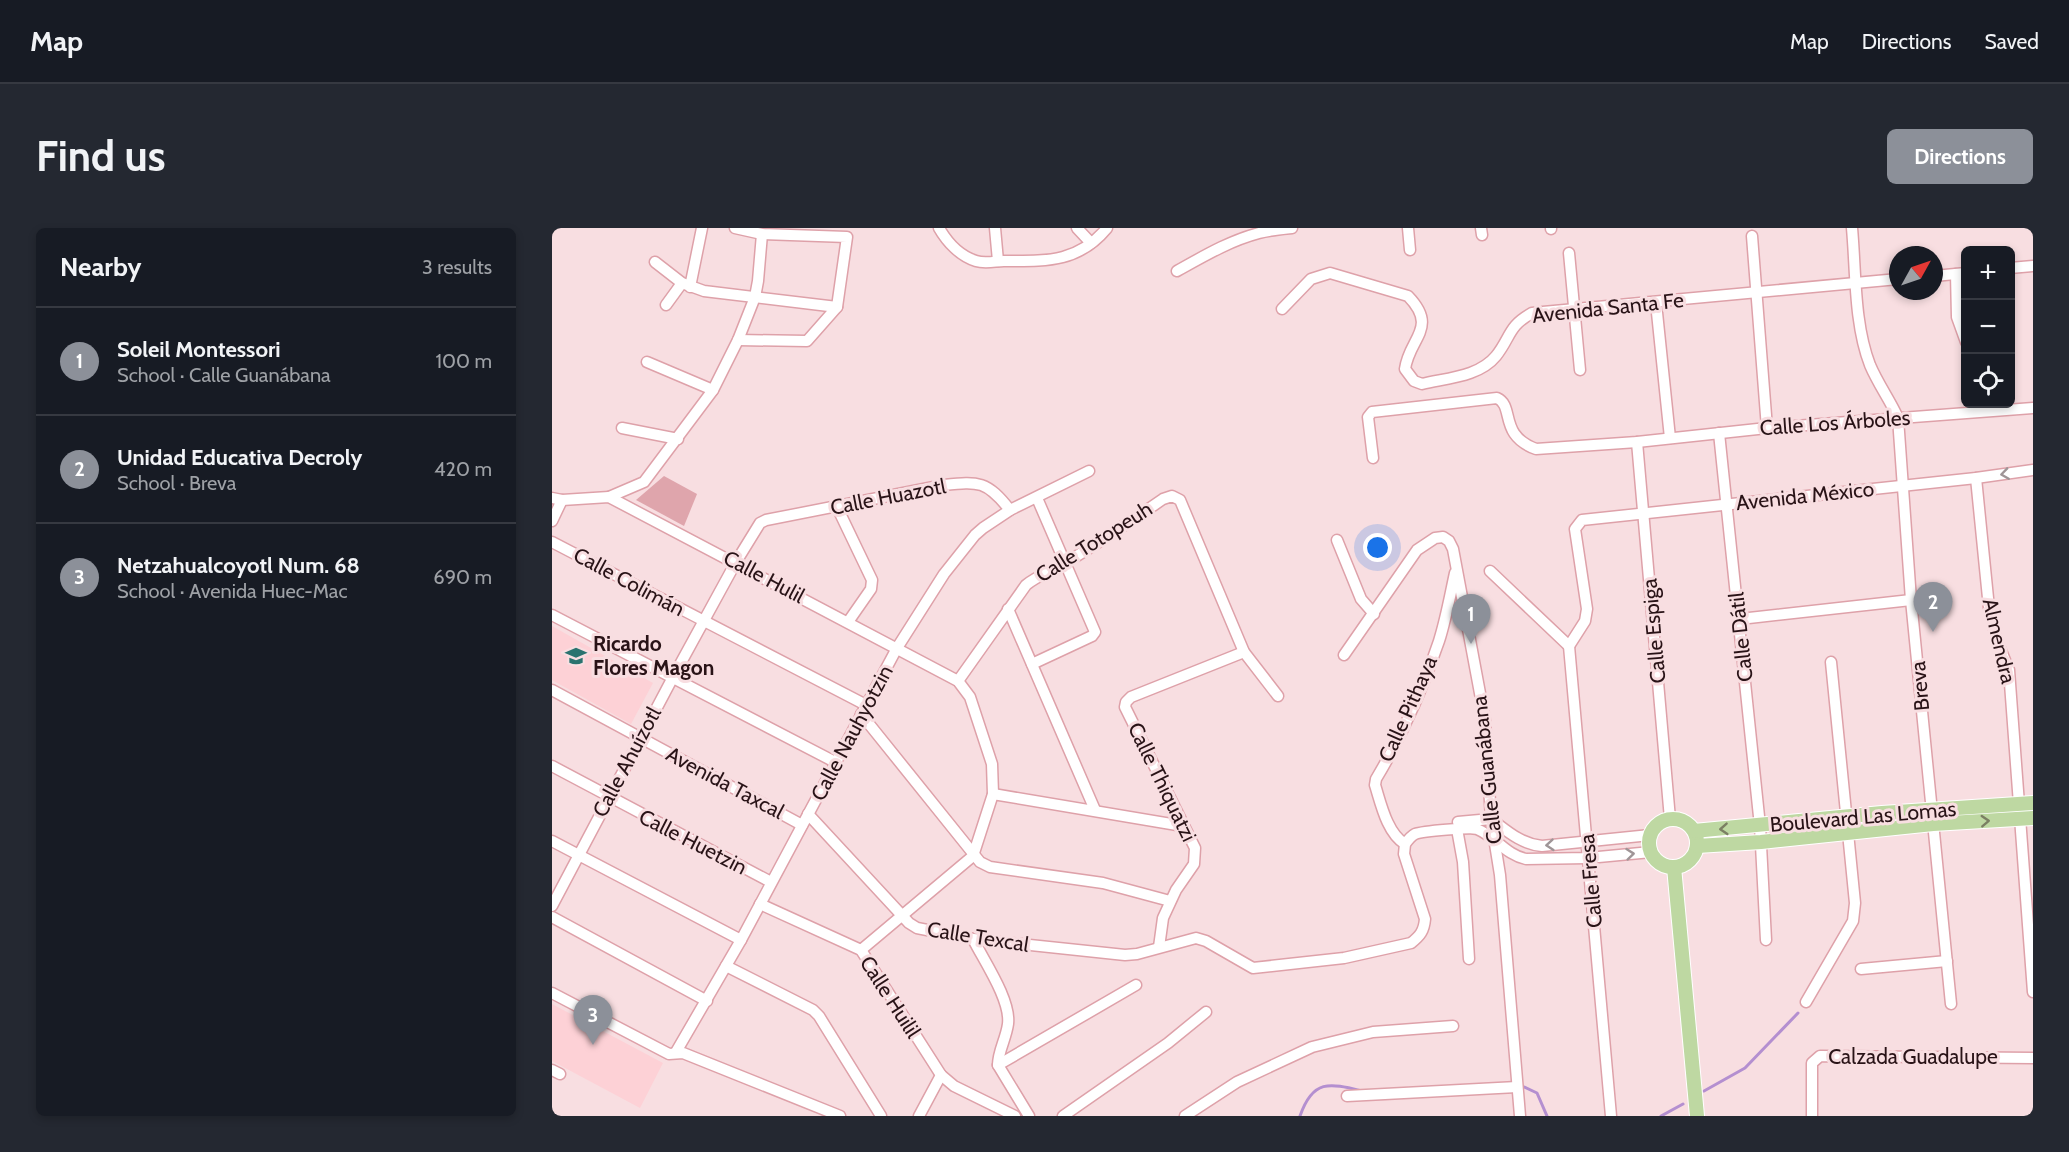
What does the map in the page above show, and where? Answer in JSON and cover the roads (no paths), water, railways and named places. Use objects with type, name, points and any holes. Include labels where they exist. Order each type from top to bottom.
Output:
[{"type":"main road","name":"Boulevard Las Lomas","points":[[1694,831],[1847,818],[2024,814],[2033,803]]},
{"type":"main road","name":"Boulevard Las Lomas","points":[[1697,846],[1761,842],[1848,832],[1932,817]]},
{"type":"main road","points":[[1670,819],[1679,820],[1688,824],[1694,831],[1697,846],[1689,860],[1674,867],[1656,860],[1651,852],[1650,835],[1661,822],[1670,819]]},
{"type":"main road","points":[[1674,867],[1697,1116]]},
{"type":"street","points":[[666,305],[686,285],[702,228]]},
{"type":"street","points":[[735,228],[762,234],[847,237],[837,307],[807,341],[738,340]]},
{"type":"street","points":[[939,228],[958,252],[978,262],[1038,261],[1073,256],[1107,228]]},
{"type":"street","points":[[995,228],[998,261]]},
{"type":"street","points":[[1077,228],[1091,243]]},
{"type":"street","points":[[1177,271],[1217,248],[1261,230],[1293,228]]},
{"type":"street","points":[[1408,228],[1410,249]]},
{"type":"street","points":[[1852,228],[1863,342],[1870,365],[1898,418]]},
{"type":"street","points":[[552,521],[557,499],[609,497],[644,482],[678,439],[712,390],[738,340],[755,297],[762,234]]},
{"type":"street","points":[[1752,236],[1767,428]]},
{"type":"street","points":[[1569,253],[1580,370]]},
{"type":"street","points":[[655,262],[686,285],[704,291],[837,307]]},
{"type":"street","points":[[2015,268],[2033,266]]},
{"type":"street","name":"Avenida Santa Fe","points":[[1282,309],[1311,279],[1330,273],[1408,296],[1417,306],[1422,319],[1422,331],[1406,361],[1406,369],[1414,381],[1422,384],[1478,370],[1496,357],[1518,321],[1532,313],[1889,280]]},
{"type":"street","points":[[1943,275],[1961,273],[1957,317],[1961,330]]},
{"type":"street","points":[[1656,303],[1670,438]]},
{"type":"street","points":[[647,362],[712,390]]},
{"type":"street","name":"Calle Los Árboles","points":[[1373,458],[1368,417],[1372,412],[1497,398],[1501,399],[1504,404],[1511,430],[1516,438],[1536,449],[1898,418],[1971,408]]},
{"type":"street","name":"Calle Los Árboles","points":[[2015,408],[2033,408]]},
{"type":"street","name":"Breva","points":[[1898,418],[1911,600],[1951,1004]]},
{"type":"street","points":[[622,428],[678,439]]},
{"type":"street","name":"Calle Dátil","points":[[1719,433],[1760,826],[1766,940]]},
{"type":"street","name":"Calle Espiga","points":[[1637,442],[1670,819]]},
{"type":"street","name":"Avenida México","points":[[1569,646],[1585,621],[1587,609],[1575,529],[1582,520],[2033,470]]},
{"type":"street","name":"Calle Nauhyotzin","points":[[676,1052],[741,940],[897,648],[944,574],[975,535],[1010,510],[1089,471]]},
{"type":"street","name":"Almendra","points":[[1976,478],[1989,608],[1997,641],[2009,670],[2024,814],[2033,992]]},
{"type":"street","name":"Calle Huazotl","points":[[758,525],[766,519],[966,482],[978,483],[990,489],[1010,510]]},
{"type":"street","name":"Calle Totopeuh","points":[[958,681],[1021,591],[1033,579],[1065,563],[1163,499],[1172,496],[1180,500],[1245,652]]},
{"type":"street","name":"Calle Hulil","points":[[609,497],[958,681]]},
{"type":"street","points":[[1032,664],[1094,635],[1037,498]]},
{"type":"street","points":[[837,507],[872,580],[871,589],[848,622]]},
{"type":"street","name":"Calle Ahuízotl","points":[[552,906],[703,621],[758,525]]},
{"type":"street","name":"Calle Guanábana","points":[[1344,655],[1417,550],[1435,538],[1443,537],[1449,541],[1454,549],[1485,720],[1491,819],[1500,875],[1520,1116]]},
{"type":"street","points":[[1337,540],[1361,599],[1374,614]]},
{"type":"street","name":"Calle Colimán","points":[[552,542],[703,621],[863,709]]},
{"type":"street","name":"Calle Pithaya","points":[[1405,844],[1395,836],[1390,826],[1375,786],[1376,779],[1400,738],[1422,685],[1439,639],[1456,567]]},
{"type":"street","points":[[1491,571],[1569,646]]},
{"type":"street","points":[[1740,619],[1911,600]]},
{"type":"street","points":[[1008,609],[1095,810]]},
{"type":"street","points":[[552,615],[835,762]]},
{"type":"street","name":"Calle Fresa","points":[[1569,646],[1611,1116]]},
{"type":"street","points":[[1245,652],[1278,696]]},
{"type":"street","name":"Calle Thiquatzi","points":[[1159,947],[1161,922],[1170,901],[1194,864],[1195,848],[1125,707],[1126,702],[1131,697],[1245,652]]},
{"type":"street","points":[[1806,1002],[1853,921],[1856,903],[1831,662]]},
{"type":"street","points":[[861,950],[974,856],[993,794],[992,764],[970,697],[958,681]]},
{"type":"street","name":"Avenida Taxcal","points":[[552,690],[802,825]]},
{"type":"street","points":[[863,709],[980,862],[990,867],[1103,883],[1170,901]]},
{"type":"street","name":"Calle Huetzin","points":[[552,766],[771,882]]},
{"type":"street","points":[[993,794],[1183,826]]},
{"type":"street","name":"Calle Texcal","points":[[808,814],[909,923],[917,928],[973,939],[1125,955],[1137,954],[1191,939],[1200,939],[1253,968],[1344,958],[1411,943],[1424,928],[1425,919],[1404,854],[1405,844]]},
{"type":"street","points":[[1437,831],[1452,824],[1491,819],[1520,841],[1542,846],[1650,835]]},
{"type":"street","points":[[1405,844],[1416,834],[1475,828],[1517,857],[1588,858],[1651,852]]},
{"type":"street","points":[[1457,829],[1463,862],[1469,959]]},
{"type":"street","points":[[552,841],[741,940]]},
{"type":"street","points":[[1500,875],[1517,857]]},
{"type":"street","name":"Calle Huilil","points":[[760,904],[861,950],[941,1075]]},
{"type":"street","points":[[552,917],[707,1001]]},
{"type":"street","points":[[973,939],[1006,1004],[1008,1022],[998,1056],[998,1065],[1029,1116]]},
{"type":"street","points":[[1861,969],[1947,961]]},
{"type":"street","points":[[726,966],[813,1010],[819,1016],[881,1116]]},
{"type":"street","points":[[998,1065],[1136,985]]},
{"type":"street","points":[[552,993],[669,1054],[683,1053],[840,1116]]},
{"type":"street","points":[[1063,1116],[1168,1043],[1206,1011]]},
{"type":"street","points":[[1185,1116],[1237,1082],[1312,1047],[1373,1032],[1454,1026]]},
{"type":"street","name":"Calzada Guadalupe","points":[[1812,1116],[1812,1063],[1820,1056],[2033,1058]]},
{"type":"street","points":[[920,1116],[941,1075],[954,1086],[1015,1116]]},
{"type":"street","points":[[1347,1096],[1517,1087]]},
{"type":"waterway","points":[[1704,1091],[1745,1068],[1798,1013]]},
{"type":"waterway","points":[[1300,1116],[1311,1095],[1324,1087],[1340,1086],[1362,1091]]},
{"type":"waterway","points":[[1522,1086],[1537,1093],[1547,1116]]},
{"type":"waterway","points":[[1661,1116],[1683,1104]]},
{"type":"place","name":"Unidad Educativa Decroly","points":[[1933,632]]},
{"type":"place","name":"Soleil Montessori","points":[[1471,644]]},
{"type":"place","name":"Ricardo Flores Magon","points":[[576,656]]},
{"type":"place","name":"Netzahualcoyotl Num. 68","points":[[593,1045]]}]
